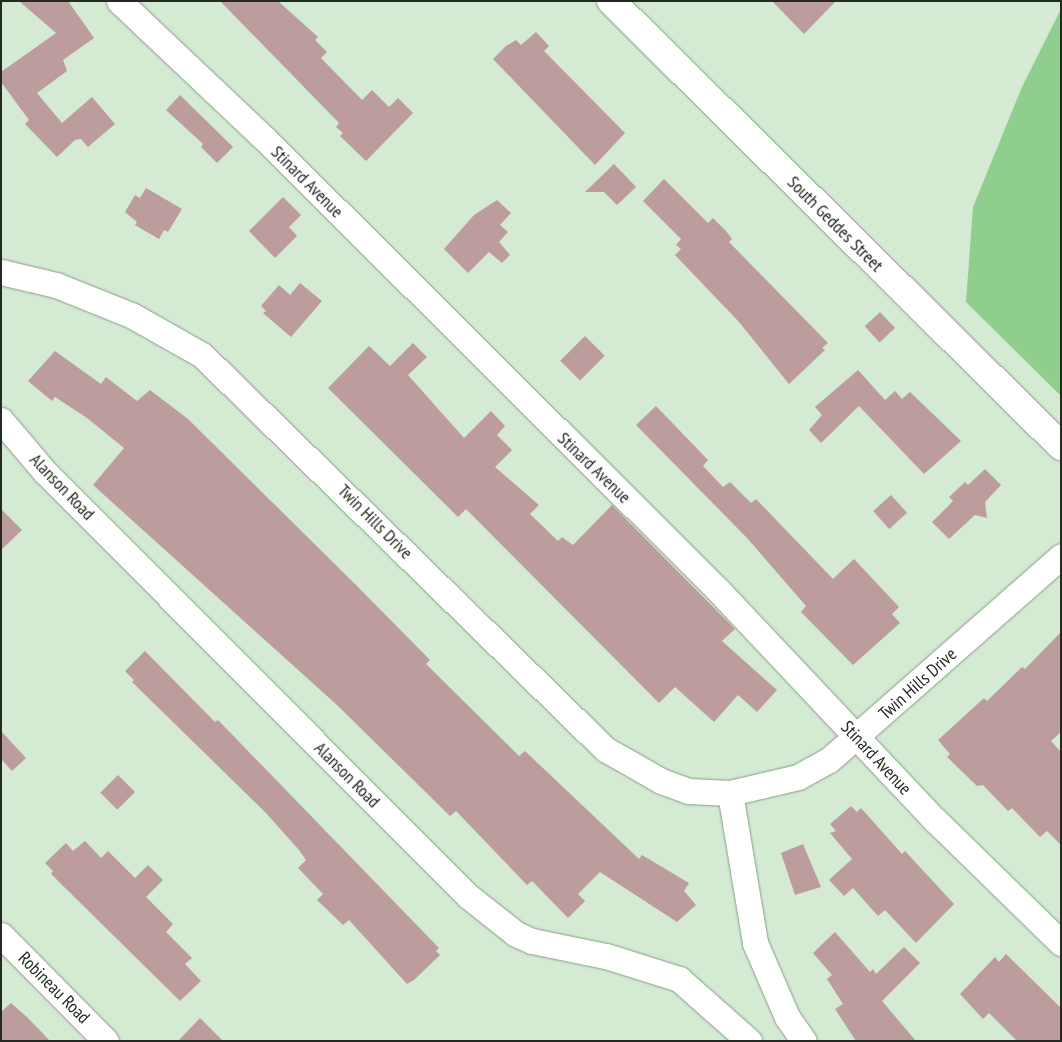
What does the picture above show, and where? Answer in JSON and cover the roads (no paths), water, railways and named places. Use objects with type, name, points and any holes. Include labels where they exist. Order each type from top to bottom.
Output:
[{"type":"main road","name":"South Geddes Street","points":[[611,1],[1061,446]]},
{"type":"street","name":"Stinard Avenue","points":[[119,1],[264,138],[717,589],[857,738],[1061,943]]},
{"type":"street","name":"Twin Hills Drive","points":[[1,272],[56,285],[133,316],[202,355],[605,749],[661,781],[689,791],[730,793],[798,776],[830,760],[1061,556]]},
{"type":"street","name":"Alanson Road","points":[[1,420],[45,472],[468,896],[516,934],[532,941],[606,956],[678,979],[750,1041]]},
{"type":"street","points":[[730,793],[748,914],[767,971],[786,1018],[804,1041]]},
{"type":"street","name":"Robineau Road","points":[[1,935],[106,1041]]}]
